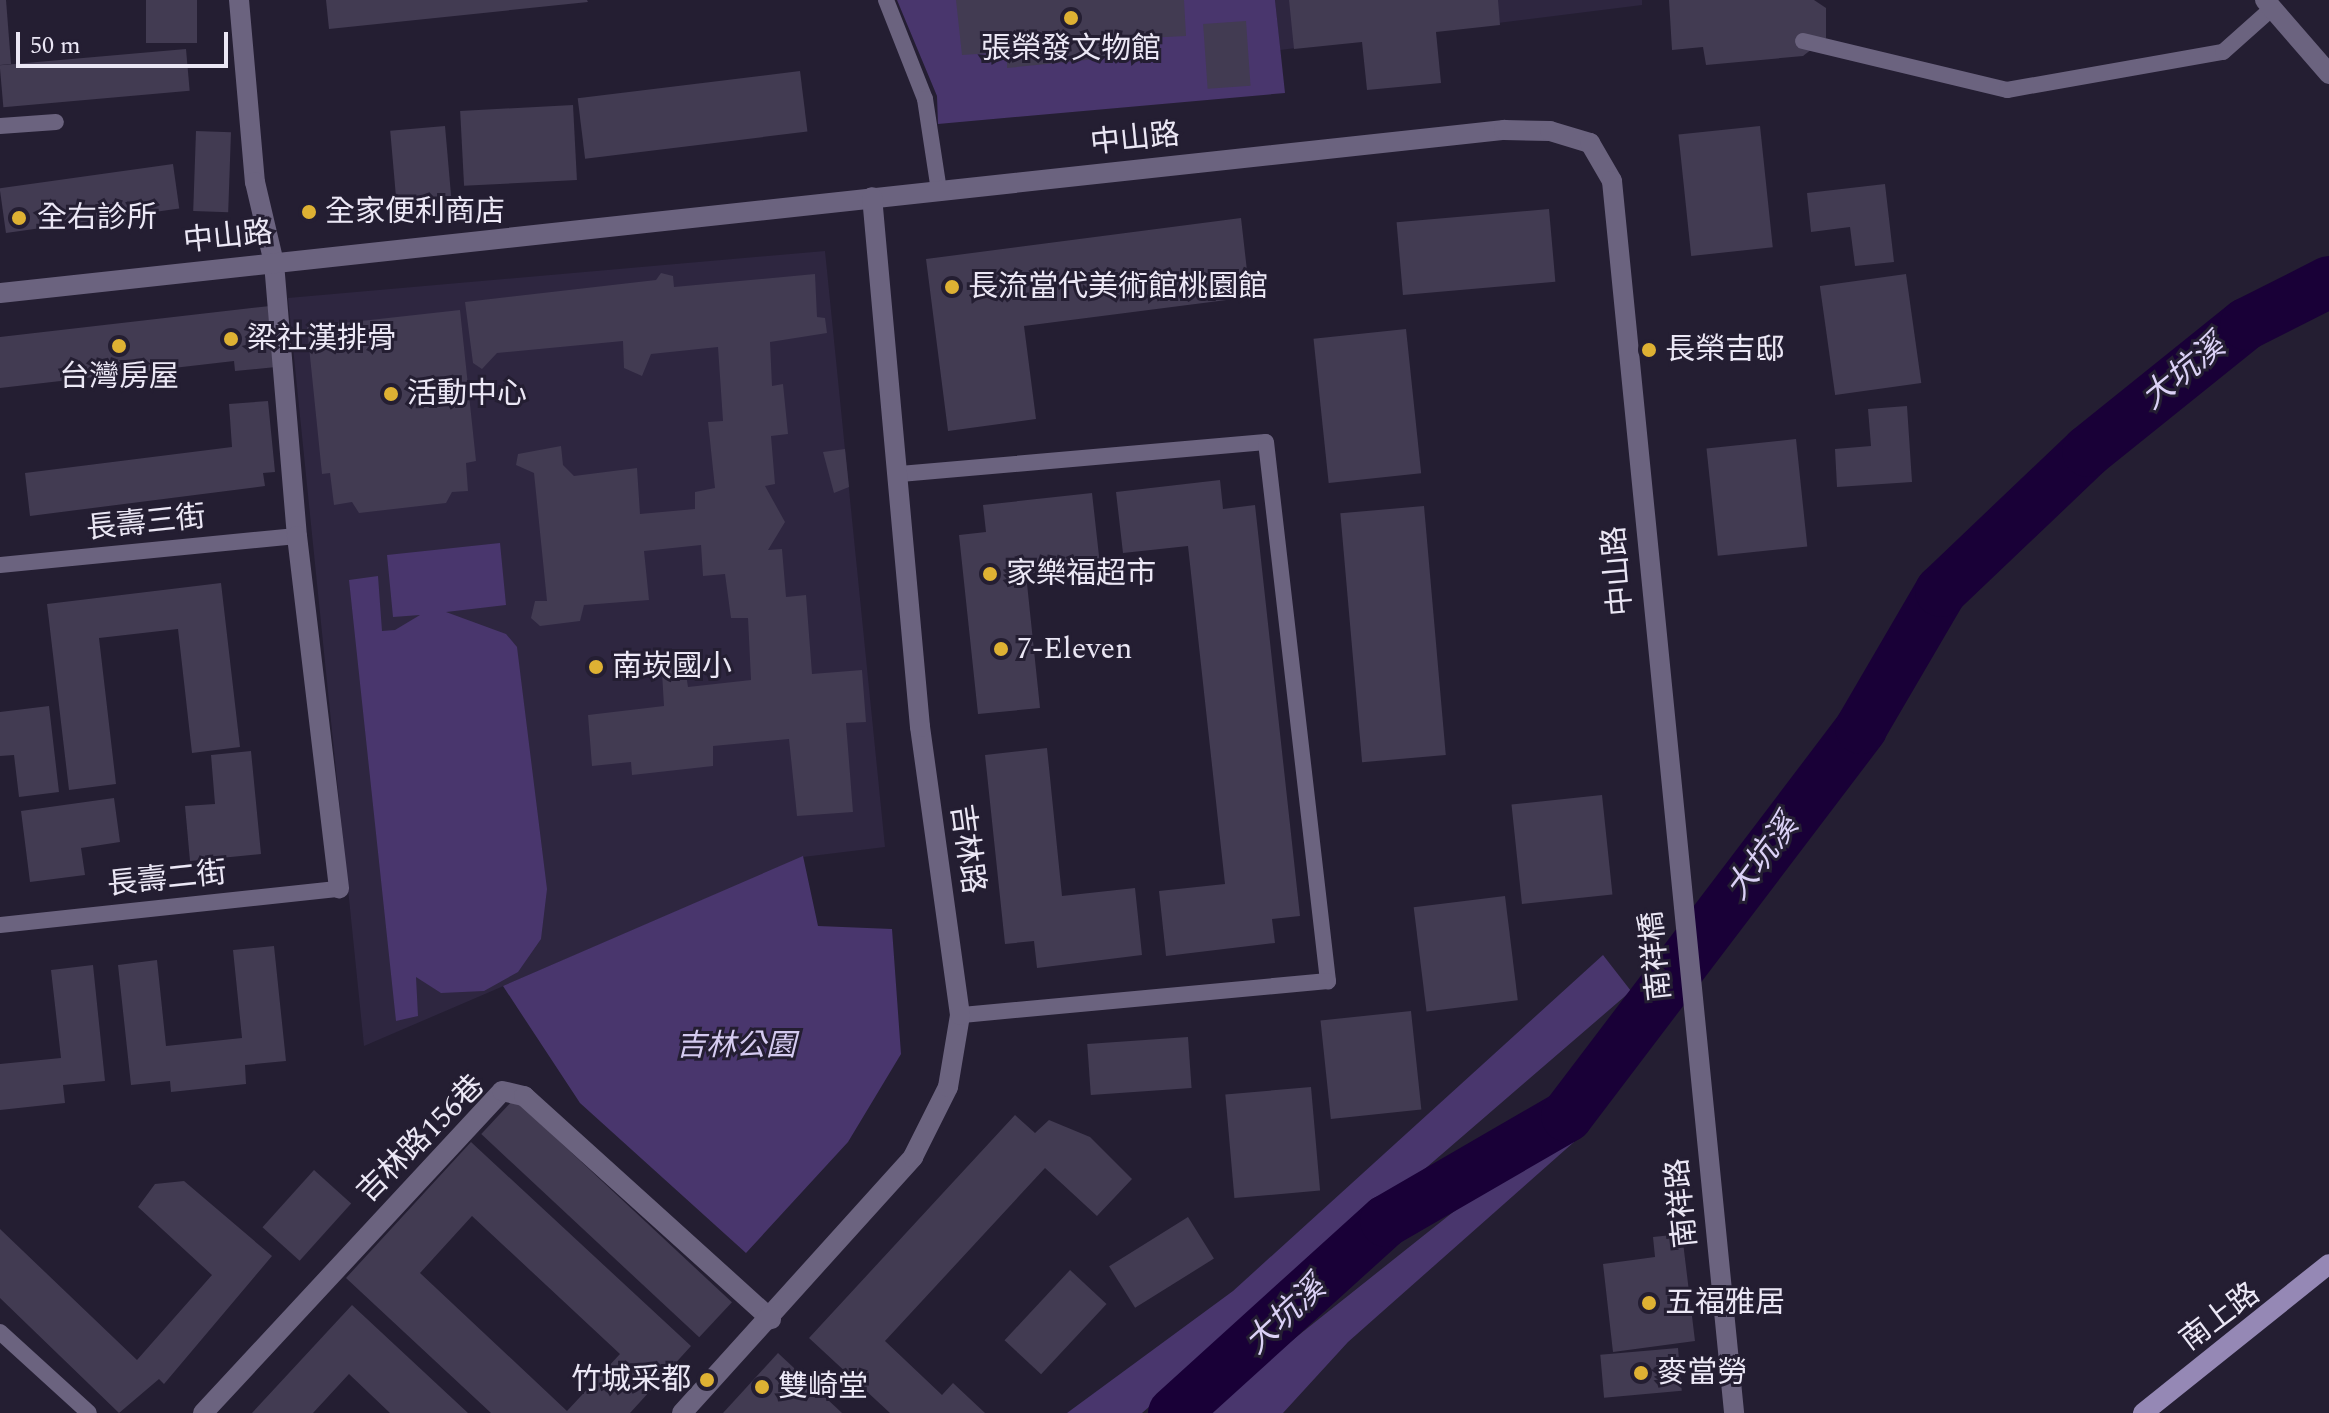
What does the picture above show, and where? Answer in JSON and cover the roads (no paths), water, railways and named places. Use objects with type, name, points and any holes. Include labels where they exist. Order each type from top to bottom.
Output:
[{"type":"street","points":[[239,0],[255,182],[274,263],[297,536],[339,889]]},
{"type":"street","points":[[2267,6],[2329,74]]},
{"type":"street","name":"中山路","points":[[0,293],[1504,130],[1550,131],[1590,143],[1612,181],[1672,824]]},
{"type":"street","name":"吉林路","points":[[682,1413],[771,1319],[913,1157],[948,1087],[960,1015],[920,727],[900,474],[872,197]]},
{"type":"street","name":"南祥橋","points":[[1672,824],[1699,1082]]},
{"type":"street","name":"南祥路","points":[[1699,1082],[1734,1413]]},
{"type":"street","name":"吉林路156巷","points":[[203,1413],[502,1091],[524,1096],[771,1319]]},
{"type":"street","name":"南上路","points":[[2143,1413],[2329,1264]]},
{"type":"lane","points":[[886,0],[925,99],[939,190]]},
{"type":"lane","points":[[1803,41],[2007,90],[2223,52],[2267,6]]},
{"type":"lane","points":[[0,126],[56,122]]},
{"type":"lane","points":[[900,474],[1266,442],[1328,981],[960,1015]]},
{"type":"lane","name":"長壽三街","points":[[0,565],[297,536]]},
{"type":"lane","name":"長壽二街","points":[[0,925],[339,889]]},
{"type":"lane","points":[[0,1332],[89,1413]]},
{"type":"waterway","name":"大坑溪","points":[[1174,1413],[1386,1221],[1567,1116],[1861,728],[1941,591],[2088,451],[2246,324],[2329,282]]},
{"type":"place","name":"張榮發文物館","points":[[1071,18]]},
{"type":"place","name":"全家便利商店","points":[[309,212]]},
{"type":"place","name":"全右診所","points":[[19,218]]},
{"type":"place","name":"長流當代美術館桃園館","points":[[952,287]]},
{"type":"place","name":"梁社漢排骨","points":[[231,339]]},
{"type":"place","name":"台灣房屋","points":[[119,346]]},
{"type":"place","name":"長榮吉邸","points":[[1649,350]]},
{"type":"place","name":"活動中心","points":[[391,394]]},
{"type":"place","name":"家樂福超市","points":[[990,574]]},
{"type":"place","name":"7-Eleven","points":[[1001,649]]},
{"type":"place","name":"南崁國小","points":[[596,667]]},
{"type":"place","name":"五福雅居","points":[[1649,1303]]},
{"type":"place","name":"麥當勞","points":[[1641,1373]]},
{"type":"place","name":"竹城采都","points":[[707,1380]]},
{"type":"place","name":"雙崎堂","points":[[762,1387]]},
{"type":"park label","name":"吉林公園","points":[[736,1046]]}]
